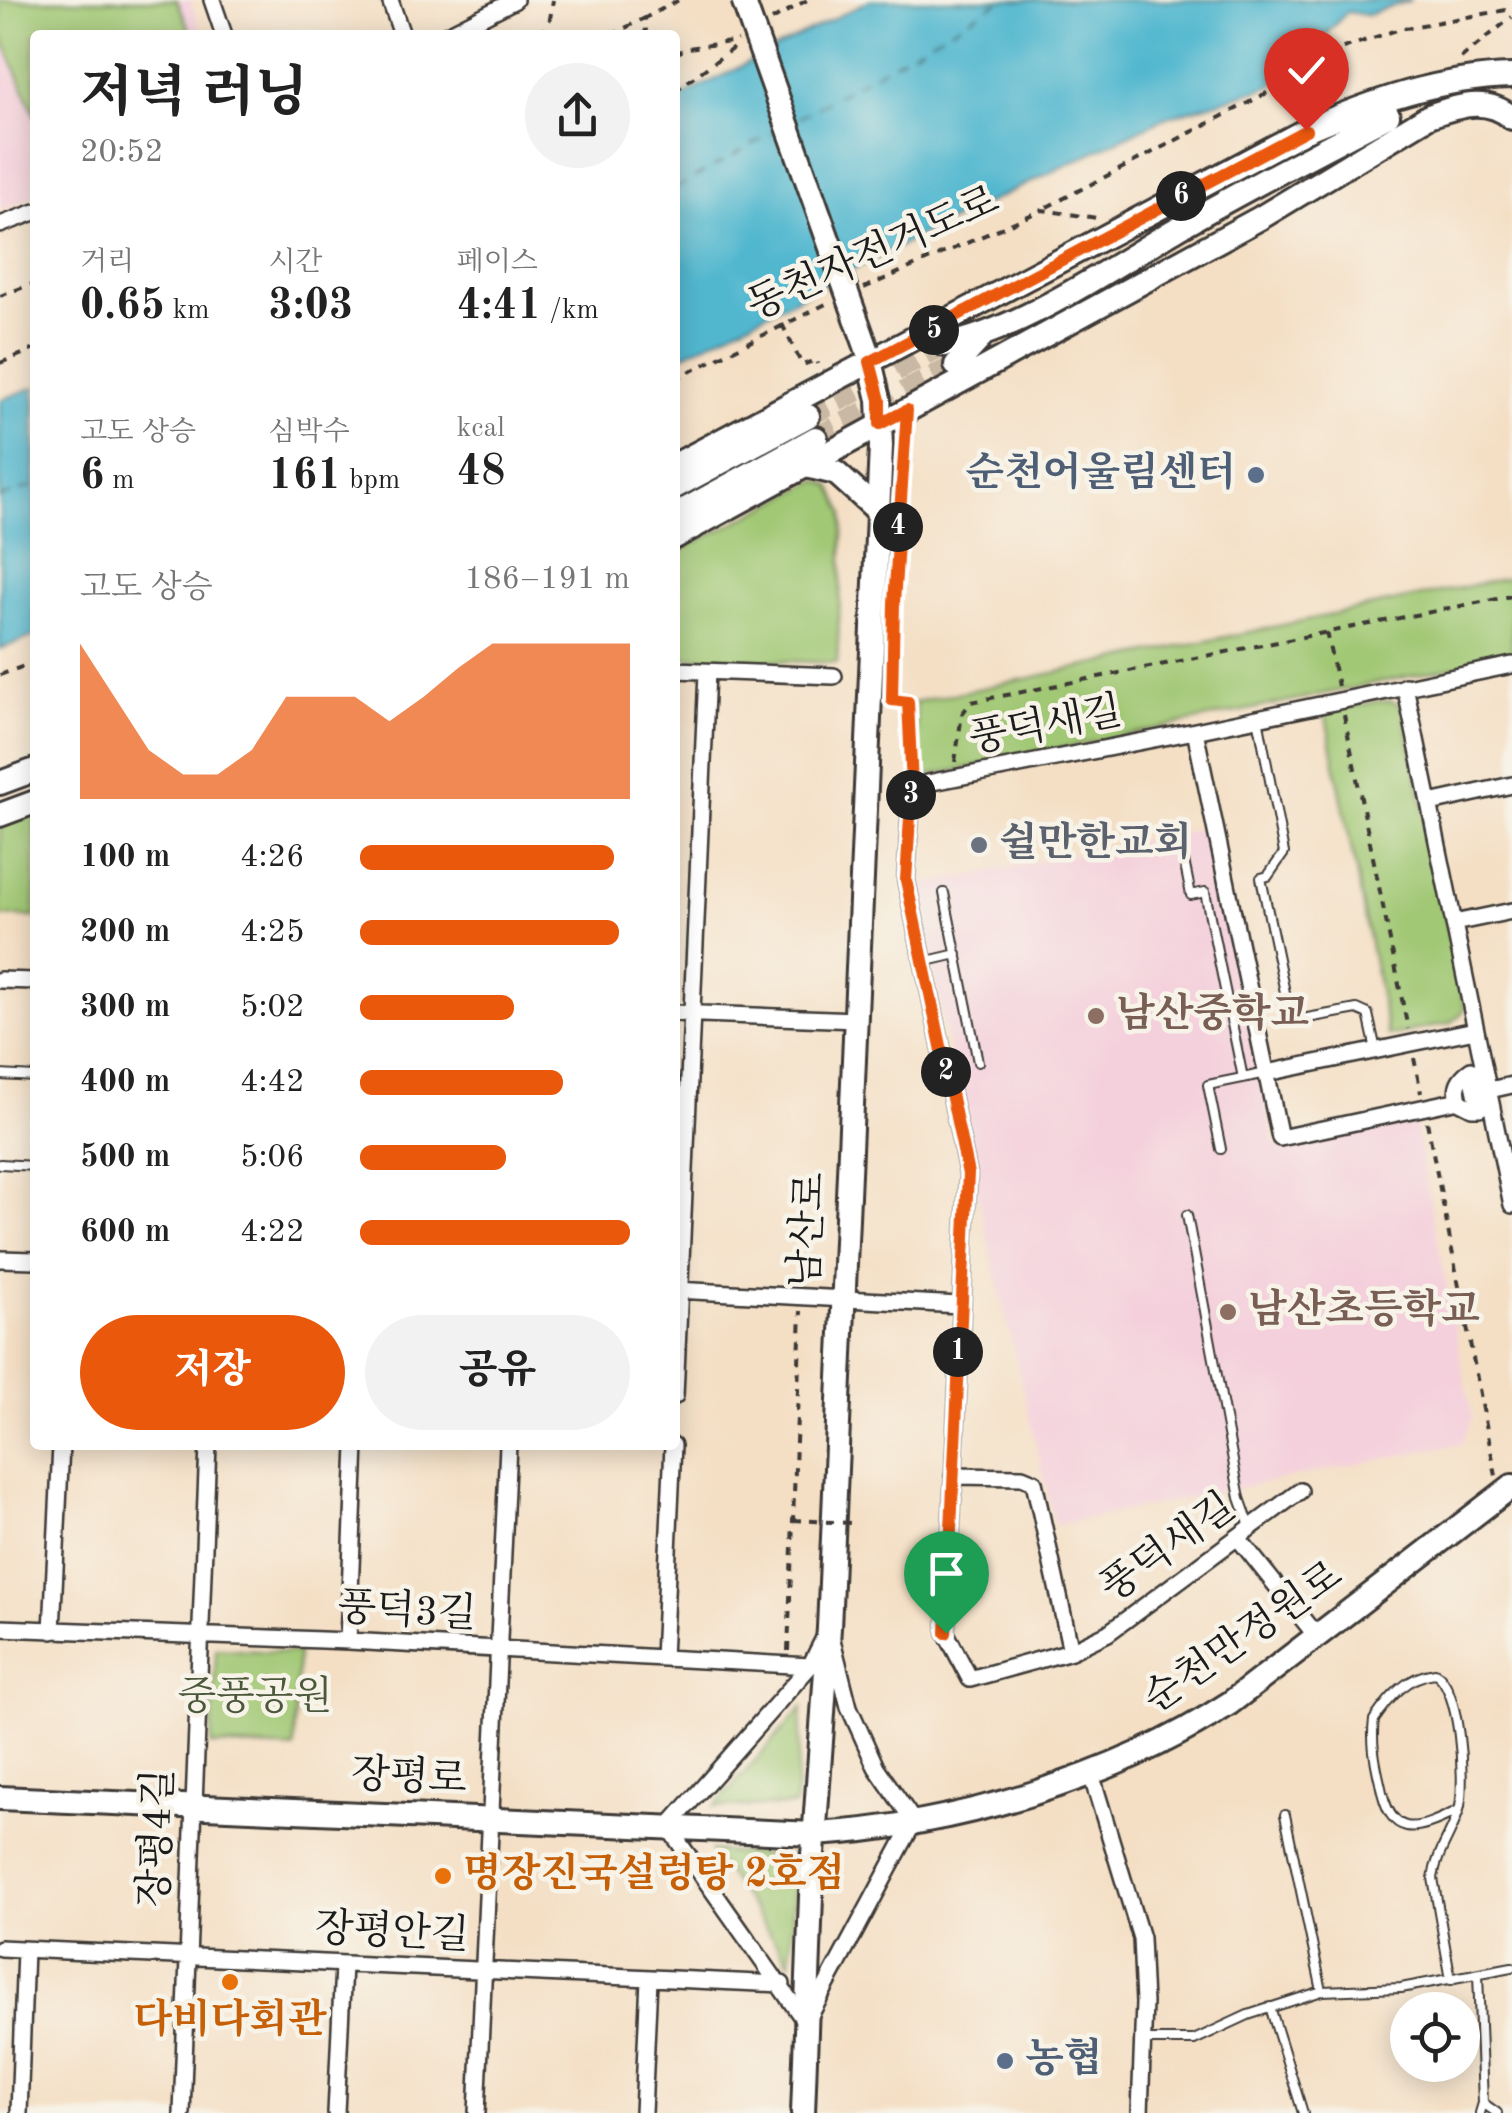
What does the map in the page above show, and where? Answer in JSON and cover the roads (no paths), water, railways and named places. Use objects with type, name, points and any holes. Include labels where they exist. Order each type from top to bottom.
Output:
[{"type":"main road","name":"남산로","points":[[743,0],[869,357],[880,400],[857,1020],[803,2113]]},
{"type":"main road","points":[[951,355],[1388,115],[1452,73]]},
{"type":"main road","points":[[680,462],[869,357],[1306,130],[1452,73],[1512,76]]},
{"type":"main road","points":[[1388,115],[1480,104],[1503,110],[1512,118]]},
{"type":"main road","points":[[680,534],[1260,218],[1429,116],[1458,105]]},
{"type":"main road","points":[[680,485],[812,427],[680,512]]},
{"type":"main road","points":[[802,465],[836,473],[877,510]]},
{"type":"main road","points":[[0,784],[30,772]]},
{"type":"main road","points":[[0,815],[30,804]]},
{"type":"main road","name":"순천만정원로","points":[[815,1834],[914,1822],[1012,1799],[1091,1774],[1188,1731],[1506,1491]]},
{"type":"main road","name":"장평로","points":[[0,1798],[815,1834]]},
{"type":"street","points":[[212,0],[222,30]]},
{"type":"street","points":[[390,0],[400,30]]},
{"type":"street","points":[[456,30],[514,0]]},
{"type":"street","points":[[0,225],[30,214]]},
{"type":"street","name":"풍덕새길","points":[[1300,1491],[1108,1634],[1071,1650],[970,1679],[946,1633],[968,1174],[906,880],[912,786],[1195,732],[1507,664]]},
{"type":"street","points":[[680,670],[834,676]]},
{"type":"street","points":[[680,1172],[684,1014],[707,672]]},
{"type":"street","points":[[1405,686],[1476,1030],[1482,1091],[1512,1204]]},
{"type":"street","points":[[1195,732],[1280,1138],[1460,1100],[1460,1081],[1471,1070],[1482,1091]]},
{"type":"street","points":[[1430,803],[1512,785]]},
{"type":"street","points":[[1454,924],[1512,911]]},
{"type":"street","points":[[0,980],[30,981]]},
{"type":"street","points":[[684,1014],[857,1020]]},
{"type":"street","points":[[1266,1072],[1476,1030]]},
{"type":"street","points":[[1482,1091],[1512,1085]]},
{"type":"street","points":[[0,1259],[30,1260]]},
{"type":"street","points":[[680,1290],[960,1305]]},
{"type":"street","points":[[52,1631],[61,1450]]},
{"type":"street","name":"장평4길","points":[[182,2113],[208,1450]]},
{"type":"street","points":[[348,1641],[356,1450]]},
{"type":"street","points":[[477,2113],[508,1450]]},
{"type":"street","points":[[663,1658],[673,1450]]},
{"type":"street","name":"풍덕새길","points":[[953,1476],[1022,1476],[1034,1482],[1071,1650]]},
{"type":"street","points":[[1245,1534],[1316,1637]]},
{"type":"street","name":"풍덕3길","points":[[0,1628],[348,1641],[810,1666]]},
{"type":"street","points":[[806,2023],[668,1827],[810,1666],[829,1628]]},
{"type":"street","points":[[806,2023],[914,1822],[876,1767],[849,1707],[829,1628]]},
{"type":"street","points":[[1091,1774],[1141,1938],[1140,2113]]},
{"type":"street","name":"장평안길","points":[[0,1948],[782,1984]]},
{"type":"street","points":[[19,2113],[25,1950]]},
{"type":"street","points":[[336,2113],[344,1964]]},
{"type":"street","points":[[644,2113],[649,1979]]},
{"type":"lane","points":[[1258,718],[1284,853],[1268,876],[1261,878],[1291,1021],[1356,1010],[1368,1014],[1376,1050]]},
{"type":"lane","points":[[1181,846],[1191,895],[1204,892],[1243,1078]]},
{"type":"lane","points":[[944,893],[978,1062]]},
{"type":"lane","points":[[924,962],[956,954]]},
{"type":"lane","points":[[1221,1149],[1208,1085],[1266,1072]]},
{"type":"lane","points":[[0,1076],[30,1078]]},
{"type":"lane","points":[[0,1164],[30,1166]]},
{"type":"lane","points":[[1187,1215],[1245,1534]]},
{"type":"lane","points":[[1451,1980],[1432,1878],[1435,1862],[1459,1810],[1462,1783],[1458,1730],[1447,1684],[1435,1673],[1423,1674],[1405,1684],[1374,1720],[1374,1756],[1385,1810],[1395,1823],[1406,1826],[1437,1820],[1459,1810]]},
{"type":"lane","points":[[1285,1815],[1322,1991]]},
{"type":"lane","points":[[1142,2040],[1194,2040],[1270,2006],[1322,1991],[1401,1988],[1512,1967]]},
{"type":"lane","points":[[1478,1974],[1482,2108],[1497,2113]]},
{"type":"lane","points":[[1270,2006],[1304,2113]]},
{"type":"water","points":[[870,0],[1411,0],[1367,15],[1347,12],[1285,77],[1270,86],[1164,118],[680,356],[680,97]]},
{"type":"water","points":[[30,389],[30,638],[0,649],[0,400]]},
{"type":"tunnel","points":[[808,416],[945,345]]},
{"type":"tunnel","points":[[816,438],[956,365]]},
{"type":"place","name":"순천어울림센터","points":[[1256,475]]},
{"type":"place","name":"쉴만한교회","points":[[979,845]]},
{"type":"place","name":"남산중학교","points":[[1096,1016]]},
{"type":"place","name":"남산초등학교","points":[[1228,1312]]},
{"type":"place","name":"명장진국설렁탕 2호점","points":[[443,1876]]},
{"type":"place","name":"다비다회관","points":[[230,1982]]},
{"type":"place","name":"농협","points":[[1005,2061]]},
{"type":"park label","name":"중풍공원","points":[[255,1699]]}]
